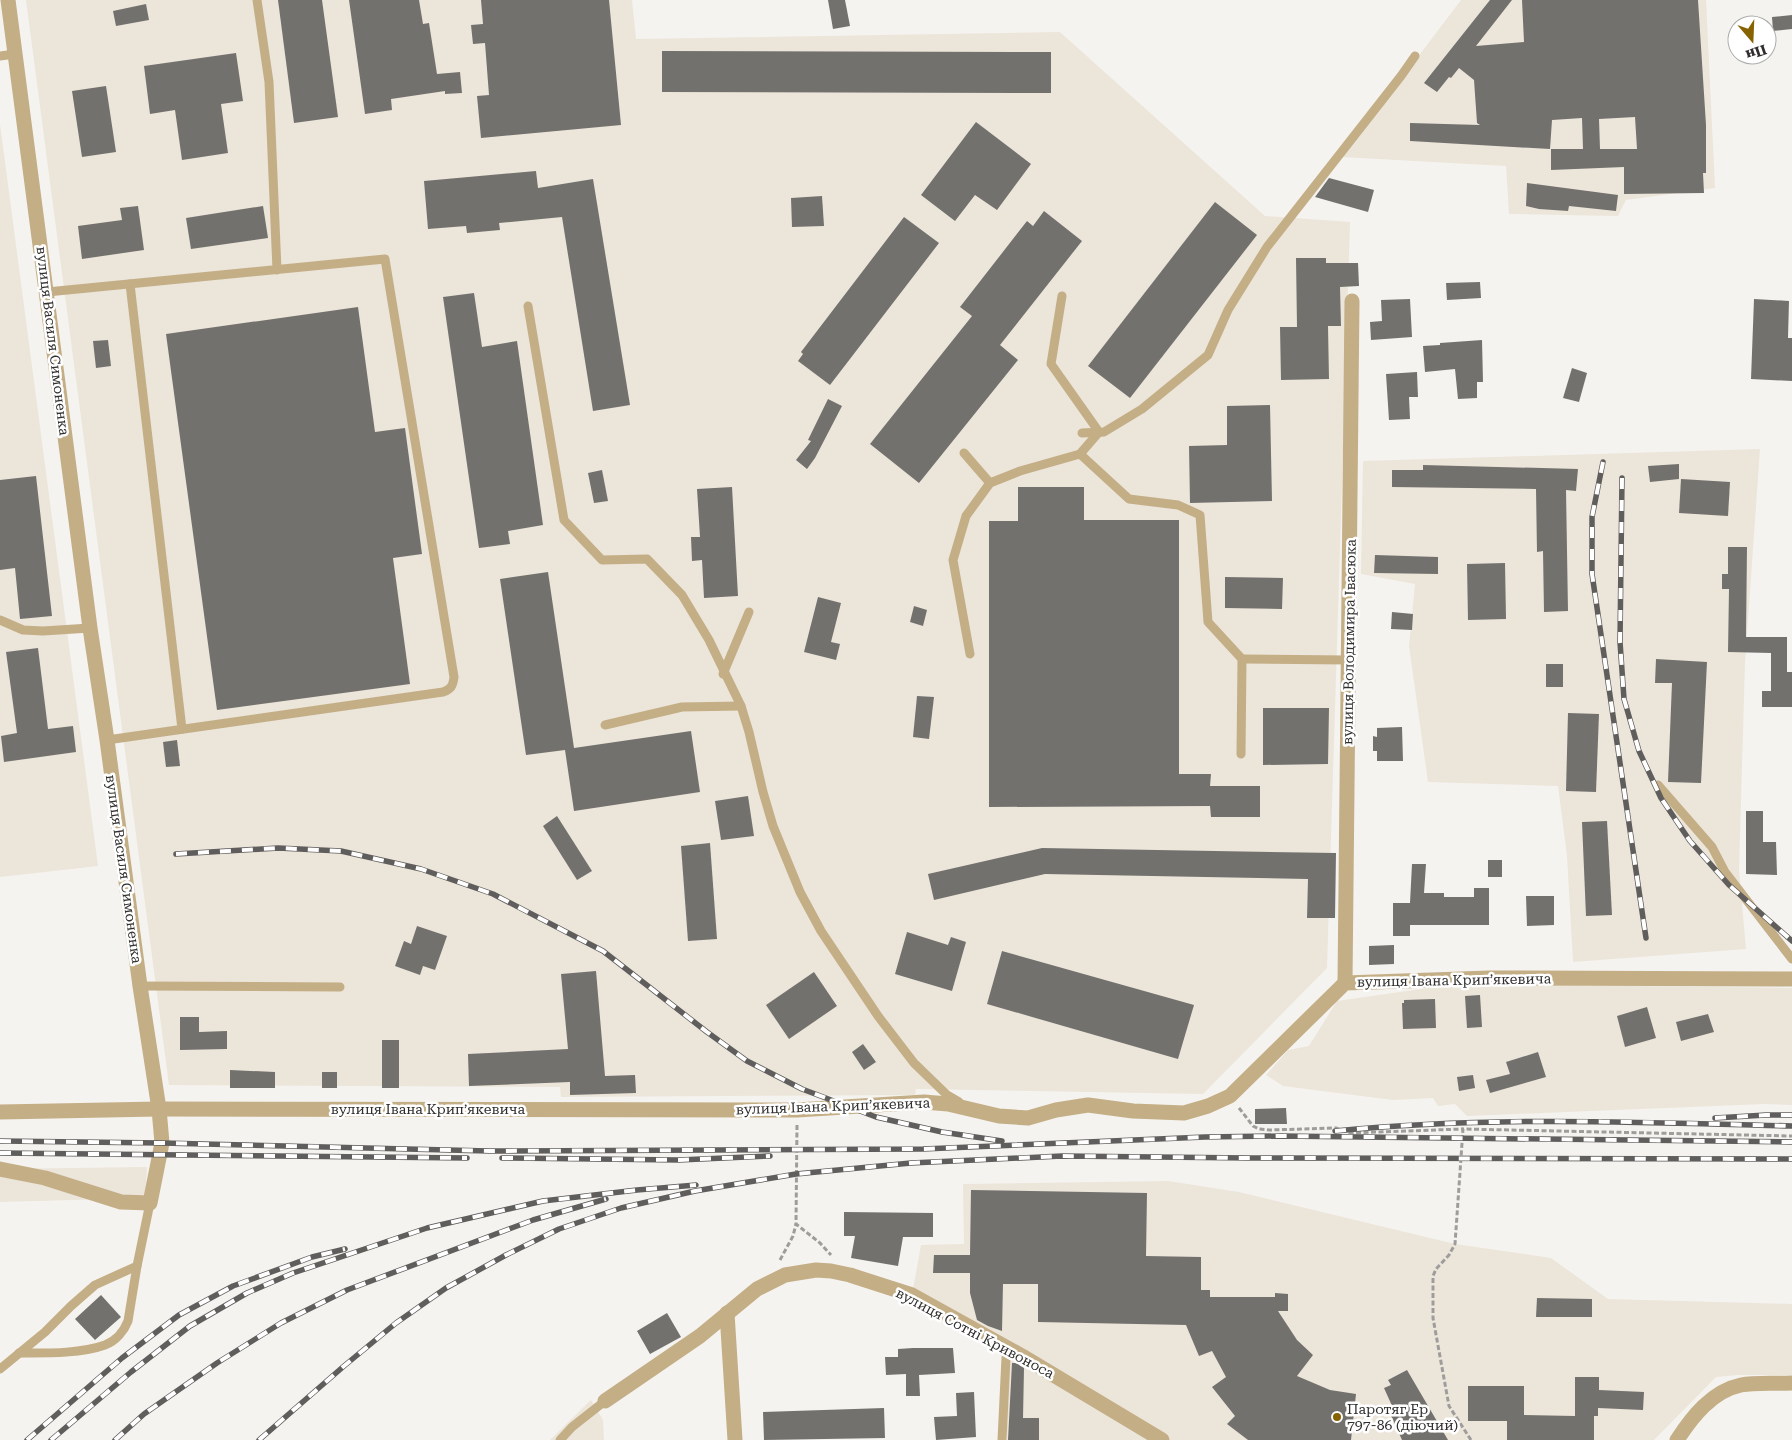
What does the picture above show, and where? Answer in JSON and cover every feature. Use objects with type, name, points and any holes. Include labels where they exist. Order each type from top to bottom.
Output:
[{"type":"street","name":"вулиця Василя Симоненка","points":[[8,0],[90,628],[159,1109],[162,1143],[150,1203]]},
{"type":"street","name":"вулиця Володимира Івасюка","points":[[1345,983],[1352,301]]},
{"type":"street","name":"вулиця Івана Крипʼякевича","points":[[0,1112],[159,1109],[797,1110],[924,1102],[970,1109],[999,1116],[1028,1118],[1056,1110],[1088,1105],[1184,1113],[1208,1106],[1230,1096],[1345,983],[1489,978],[1792,979]]},
{"type":"street","points":[[0,1169],[45,1178],[121,1202],[150,1203]]},
{"type":"street","name":"вулиця Сотні Кривоноса","points":[[605,1401],[700,1336],[757,1289],[770,1281],[785,1275],[816,1270],[831,1271],[850,1275],[912,1295],[1008,1348],[1162,1440]]},
{"type":"street","points":[[727,1314],[735,1440]]},
{"type":"street","points":[[1677,1440],[1693,1416],[1724,1392],[1743,1385],[1792,1383]]},
{"type":"lane","points":[[257,0],[270,82],[277,270]]},
{"type":"lane","points":[[0,56],[16,54]]},
{"type":"lane","points":[[1082,434],[1104,432],[1142,409],[1208,355],[1228,310],[1267,247],[1401,76],[1414,56]]},
{"type":"lane","points":[[47,292],[386,259],[454,677],[453,684],[443,692],[107,740]]},
{"type":"lane","points":[[130,284],[182,729]]},
{"type":"lane","points":[[1062,296],[1051,364],[1098,432]]},
{"type":"lane","points":[[528,306],[564,520],[602,560],[647,559],[682,594],[709,640],[723,674],[741,706],[773,826],[800,892],[820,931],[873,1009],[914,1063],[947,1095],[970,1109]]},
{"type":"lane","points":[[970,654],[953,560],[966,516],[990,483],[1020,471],[1080,454],[1098,432]]},
{"type":"lane","points":[[964,452],[990,483]]},
{"type":"lane","points":[[1080,454],[1129,499],[1178,505],[1200,515],[1208,622],[1242,659],[1241,754]]},
{"type":"lane","points":[[723,674],[749,612]]},
{"type":"lane","points":[[0,620],[22,630],[43,631],[90,628]]},
{"type":"lane","points":[[1242,659],[1348,660]]},
{"type":"lane","points":[[605,725],[682,707],[741,706]]},
{"type":"lane","points":[[1658,785],[1712,848],[1725,872],[1792,959]]},
{"type":"lane","points":[[140,986],[340,987]]},
{"type":"lane","points":[[19,1353],[80,1350],[106,1345],[117,1338],[125,1329],[150,1203]]},
{"type":"lane","points":[[0,1370],[45,1332],[70,1306],[95,1285],[138,1266]]},
{"type":"lane","points":[[1002,1440],[1008,1348]]},
{"type":"lane","points":[[560,1440],[572,1427],[605,1401]]},
{"type":"path","points":[[1230,1096],[1253,1126],[1269,1130],[1336,1128],[1350,1132],[1463,1129],[1792,1136]]},
{"type":"path","points":[[774,1266],[793,1236],[796,1224],[797,1110]]},
{"type":"path","points":[[1463,1129],[1455,1244],[1433,1276],[1433,1318],[1449,1406],[1471,1440]]},
{"type":"path","points":[[796,1224],[820,1243],[850,1275]]},
{"type":"shaded area","points":[[26,0],[632,0],[636,39],[1060,32],[1265,216],[1350,222],[1327,968],[1203,1094],[916,1089],[915,1095],[561,1097],[560,1087],[169,1085]]},
{"type":"shaded area","points":[[1461,0],[1706,0],[1715,188],[1626,200],[1618,216],[1509,214],[1506,166],[1342,157]]},
{"type":"shaded area","points":[[0,124],[98,866],[0,877]]},
{"type":"shaded area","points":[[1760,449],[1745,663],[1739,870],[1746,949],[1573,962],[1567,856],[1558,786],[1428,782],[1409,646],[1415,584],[1361,574],[1363,461]]},
{"type":"shaded area","points":[[1456,984],[1792,988],[1792,1105],[1764,1104],[1467,1116],[1455,1104],[1438,1106],[1433,1098],[1393,1100],[1283,1086],[1266,1075],[1288,1050],[1309,1046],[1337,1001]]},
{"type":"shaded area","points":[[147,1167],[145,1198],[0,1202],[0,1169]]},
{"type":"shaded area","points":[[1168,1181],[1239,1192],[1455,1244],[1551,1258],[1608,1299],[1792,1304],[1792,1375],[1716,1377],[1654,1440],[1007,1440],[1006,1358],[1008,1348],[912,1295],[921,1245],[964,1244],[963,1184]]},
{"type":"shaded area","points":[[591,1400],[603,1420],[604,1440],[550,1440]]},
{"type":"building","points":[[278,0],[322,0],[338,117],[294,123]]},
{"type":"building","points":[[349,0],[419,0],[423,24],[429,23],[437,74],[460,72],[462,93],[445,94],[445,91],[391,99],[392,110],[365,114]]},
{"type":"building","points":[[481,0],[609,0],[621,125],[481,138],[477,96],[489,95],[485,43],[473,44],[471,25],[483,24]]},
{"type":"building","points":[[828,0],[845,0],[850,26],[833,29]]},
{"type":"building","points":[[1490,0],[1512,0],[1476,46],[1524,42],[1522,0],[1698,0],[1706,125],[1706,173],[1703,173],[1704,193],[1624,194],[1624,167],[1551,170],[1551,149],[1583,149],[1582,118],[1552,120],[1550,149],[1410,141],[1410,123],[1480,125],[1477,123],[1474,80],[1459,68],[1437,92],[1424,83]],"holes":[[[1635,117],[1637,149],[1600,149],[1599,119]]]},
{"type":"building","points":[[146,4],[149,20],[116,26],[113,11]]},
{"type":"building","points":[[1792,15],[1792,29],[1777,31],[1777,16]]},
{"type":"building","points":[[662,51],[1051,52],[1051,93],[662,92]]},
{"type":"building","points":[[236,53],[243,101],[221,104],[228,153],[182,160],[175,110],[150,114],[144,66]]},
{"type":"building","points":[[106,86],[116,152],[82,157],[72,91]]},
{"type":"building","points":[[976,122],[1031,164],[997,210],[975,195],[955,221],[921,195]]},
{"type":"building","points":[[536,171],[538,188],[593,179],[630,405],[593,411],[562,217],[499,223],[500,230],[467,233],[466,226],[428,229],[424,181]]},
{"type":"building","points":[[1329,178],[1374,190],[1368,212],[1315,197]]},
{"type":"building","points":[[1527,183],[1618,195],[1616,211],[1569,206],[1568,211],[1526,206]]},
{"type":"building","points":[[822,196],[824,226],[792,227],[791,198]]},
{"type":"building","points":[[1215,202],[1257,235],[1130,398],[1088,366]]},
{"type":"building","points":[[138,206],[144,250],[82,259],[78,226],[122,220],[120,208]]},
{"type":"building","points":[[263,206],[268,238],[191,249],[186,218]]},
{"type":"building","points":[[1044,211],[1082,241],[1000,345],[1018,360],[919,483],[870,444],[972,316],[960,307],[1027,221],[1033,226]]},
{"type":"building","points":[[904,217],[939,243],[830,385],[798,361],[803,354],[801,352]]},
{"type":"building","points":[[1296,258],[1326,258],[1326,263],[1358,263],[1359,286],[1340,287],[1341,326],[1328,326],[1329,379],[1281,380],[1280,327],[1297,327]]},
{"type":"building","points":[[1480,282],[1481,298],[1447,300],[1446,283]]},
{"type":"building","points":[[474,293],[482,347],[517,341],[543,525],[508,531],[510,544],[479,548],[443,297]]},
{"type":"building","points":[[1410,299],[1412,337],[1371,340],[1370,322],[1382,321],[1381,300]]},
{"type":"building","points":[[1754,299],[1789,301],[1788,338],[1792,338],[1792,381],[1751,379]]},
{"type":"building","points":[[358,307],[375,432],[405,428],[422,554],[393,558],[410,684],[217,710],[166,334]]},
{"type":"building","points":[[108,340],[111,366],[96,368],[93,341]]},
{"type":"building","points":[[1482,340],[1483,382],[1477,382],[1477,398],[1458,399],[1455,369],[1425,372],[1423,346]]},
{"type":"building","points":[[1572,368],[1587,373],[1579,402],[1563,398]]},
{"type":"building","points":[[1417,372],[1418,397],[1409,397],[1410,419],[1389,420],[1386,374]]},
{"type":"building","points":[[828,399],[842,406],[815,458],[807,469],[796,460],[811,441],[808,440]]},
{"type":"building","points":[[1270,405],[1272,501],[1190,503],[1189,446],[1227,445],[1227,406]]},
{"type":"building","points":[[1679,464],[1679,479],[1650,482],[1648,466]]},
{"type":"building","points":[[1423,465],[1578,469],[1576,491],[1566,490],[1568,611],[1544,612],[1543,551],[1537,552],[1536,489],[1392,487],[1392,470],[1423,470]]},
{"type":"building","points":[[602,470],[608,501],[594,503],[588,473]]},
{"type":"building","points":[[36,476],[52,616],[20,619],[15,568],[0,570],[0,480]]},
{"type":"building","points":[[1681,479],[1730,482],[1728,516],[1679,513]]},
{"type":"building","points":[[732,487],[738,596],[704,598],[702,560],[692,561],[691,537],[700,537],[697,489]]},
{"type":"building","points":[[1018,487],[1084,487],[1084,520],[1179,520],[1179,774],[1211,774],[1210,786],[1260,786],[1260,817],[1211,817],[1210,806],[989,807],[989,521],[1018,521]]},
{"type":"building","points":[[1728,547],[1747,547],[1746,637],[1787,637],[1787,672],[1792,672],[1792,707],[1762,707],[1762,691],[1771,691],[1771,653],[1728,652],[1729,589],[1722,589],[1722,574],[1728,574]]},
{"type":"building","points":[[1375,555],[1438,557],[1438,574],[1374,573]]},
{"type":"building","points":[[1505,563],[1506,619],[1468,620],[1467,564]]},
{"type":"building","points":[[548,572],[574,748],[691,731],[700,792],[574,811],[565,750],[526,755],[500,579]]},
{"type":"building","points":[[1225,577],[1283,578],[1282,609],[1225,608]]},
{"type":"building","points":[[818,597],[841,603],[831,642],[840,644],[836,660],[804,652]]},
{"type":"building","points":[[914,606],[927,610],[923,626],[910,622]]},
{"type":"building","points":[[1392,612],[1413,614],[1412,630],[1391,629]]},
{"type":"building","points":[[38,648],[48,729],[73,726],[76,752],[4,762],[1,736],[17,733],[6,652]]},
{"type":"building","points":[[1656,659],[1707,662],[1701,783],[1668,782],[1672,683],[1655,683]]},
{"type":"building","points":[[1546,664],[1563,664],[1563,687],[1546,687]]},
{"type":"building","points":[[917,696],[934,697],[929,739],[913,737]]},
{"type":"building","points":[[1263,708],[1329,708],[1328,764],[1263,765]]},
{"type":"building","points":[[1568,713],[1599,714],[1596,792],[1566,791]]},
{"type":"building","points":[[1402,727],[1403,761],[1377,761],[1377,751],[1373,751],[1373,736],[1377,737],[1377,728]]},
{"type":"building","points":[[177,740],[180,766],[166,767],[163,742]]},
{"type":"building","points":[[748,796],[754,836],[721,840],[715,801]]},
{"type":"building","points":[[1746,811],[1763,811],[1763,842],[1776,842],[1777,875],[1746,874]]},
{"type":"building","points":[[557,816],[592,871],[577,880],[543,826]]},
{"type":"building","points":[[1607,821],[1612,915],[1586,916],[1582,822]]},
{"type":"building","points":[[710,843],[717,939],[688,941],[681,846]]},
{"type":"building","points":[[1042,848],[1336,853],[1335,918],[1307,918],[1308,879],[1045,874],[934,900],[928,874]]},
{"type":"building","points":[[1488,860],[1502,860],[1502,877],[1488,877]]},
{"type":"building","points":[[1412,864],[1426,864],[1424,893],[1444,893],[1444,897],[1474,897],[1474,888],[1489,888],[1489,925],[1410,925],[1410,936],[1393,936],[1393,903],[1410,903]]},
{"type":"building","points":[[1526,896],[1554,896],[1554,925],[1527,926]]},
{"type":"building","points":[[417,926],[447,936],[435,970],[423,966],[420,975],[395,966],[404,941],[411,944]]},
{"type":"building","points":[[907,932],[948,945],[951,937],[966,942],[952,991],[895,974]]},
{"type":"building","points":[[1394,945],[1394,964],[1369,965],[1369,946]]},
{"type":"building","points":[[1002,951],[1194,1005],[1178,1059],[987,1004]]},
{"type":"building","points":[[596,971],[605,1076],[635,1075],[636,1093],[570,1095],[570,1082],[469,1086],[468,1054],[568,1049],[561,974]]},
{"type":"building","points":[[814,972],[837,1006],[789,1039],[766,1005]]},
{"type":"building","points":[[1480,995],[1482,1027],[1467,1028],[1465,996]]},
{"type":"building","points":[[1435,999],[1436,1028],[1403,1029],[1402,1003],[1404,1003],[1404,1000]]},
{"type":"building","points":[[1647,1007],[1656,1038],[1625,1047],[1617,1016]]},
{"type":"building","points":[[1708,1014],[1714,1032],[1681,1041],[1676,1022]]},
{"type":"building","points":[[180,1017],[199,1017],[199,1032],[227,1031],[227,1049],[180,1050]]},
{"type":"building","points":[[382,1040],[399,1040],[399,1088],[382,1088]]},
{"type":"building","points":[[863,1044],[876,1062],[864,1070],[852,1052]]},
{"type":"building","points":[[1538,1052],[1546,1077],[1490,1093],[1486,1080],[1510,1074],[1506,1062]]},
{"type":"building","points":[[230,1070],[275,1072],[275,1088],[230,1088]]},
{"type":"building","points":[[322,1072],[337,1072],[337,1088],[322,1088]]},
{"type":"building","points":[[1473,1075],[1475,1088],[1459,1091],[1457,1077]]},
{"type":"building","points":[[1286,1108],[1287,1124],[1255,1124],[1255,1109]]},
{"type":"building","points":[[971,1190],[1147,1193],[1146,1256],[1201,1257],[1201,1290],[1210,1290],[1210,1297],[1275,1297],[1275,1293],[1288,1294],[1288,1311],[1278,1311],[1297,1340],[1313,1355],[1297,1376],[1330,1390],[1356,1394],[1351,1440],[1248,1440],[1227,1424],[1235,1416],[1212,1387],[1226,1377],[1212,1351],[1199,1356],[1186,1325],[1038,1322],[1038,1284],[1003,1284],[1002,1331],[977,1320],[970,1293],[970,1273],[933,1273],[934,1255],[970,1255]]},
{"type":"building","points":[[844,1212],[933,1213],[933,1237],[903,1237],[898,1266],[851,1258],[855,1236],[844,1236]]},
{"type":"building","points":[[101,1295],[121,1317],[95,1340],[75,1319]]},
{"type":"building","points":[[1537,1298],[1592,1299],[1592,1317],[1536,1317]]},
{"type":"building","points":[[667,1313],[681,1337],[650,1354],[637,1331]]},
{"type":"building","points":[[953,1348],[955,1373],[919,1375],[920,1396],[906,1396],[906,1374],[886,1375],[885,1357],[898,1357],[898,1349]]},
{"type":"building","points":[[1012,1363],[1016,1363],[1024,1368],[1023,1418],[1039,1418],[1039,1440],[1008,1440]]},
{"type":"building","points":[[1407,1370],[1448,1440],[1402,1440],[1388,1409],[1393,1408],[1384,1388],[1391,1385],[1388,1380]]},
{"type":"building","points":[[1575,1377],[1599,1377],[1599,1390],[1644,1392],[1643,1410],[1598,1408],[1598,1416],[1594,1416],[1594,1440],[1507,1440],[1507,1421],[1468,1421],[1468,1386],[1524,1386],[1524,1415],[1575,1416]]},
{"type":"building","points":[[974,1392],[976,1437],[936,1440],[934,1417],[957,1416],[956,1393]]},
{"type":"building","points":[[884,1408],[885,1438],[764,1440],[763,1412]]},
{"type":"railway","points":[[1603,462],[1592,517],[1592,574],[1646,938]]},
{"type":"railway","points":[[1622,478],[1620,642],[1624,699],[1639,751],[1661,798],[1690,841],[1729,885],[1792,941]]},
{"type":"railway","points":[[176,854],[278,848],[341,851],[421,869],[493,894],[603,951],[747,1061],[802,1089],[876,1117],[942,1132],[1002,1141]]},
{"type":"railway","points":[[1715,1118],[1792,1115]]},
{"type":"railway","points":[[1335,1131],[1449,1123],[1564,1121],[1792,1126]]},
{"type":"railway","points":[[0,1141],[489,1151],[923,1149],[1205,1137],[1281,1136],[1792,1142]]},
{"type":"railway","points":[[0,1153],[467,1158]]},
{"type":"railway","points":[[502,1158],[679,1160],[770,1156]]},
{"type":"railway","points":[[259,1440],[396,1323],[446,1288],[559,1229],[621,1208],[695,1191],[796,1174],[911,1163],[1062,1156],[1792,1159]]},
{"type":"railway","points":[[51,1440],[131,1372],[190,1326],[247,1293],[293,1273],[427,1228],[543,1201],[696,1185]]},
{"type":"railway","points":[[115,1440],[144,1414],[217,1363],[281,1323],[347,1290],[533,1220],[606,1199]]},
{"type":"railway","points":[[27,1440],[122,1358],[179,1315],[233,1286],[312,1257],[345,1249]]},
{"type":"place","name":"Паротяг Ер 797-86 (діючий)","points":[[1337,1417]]}]
